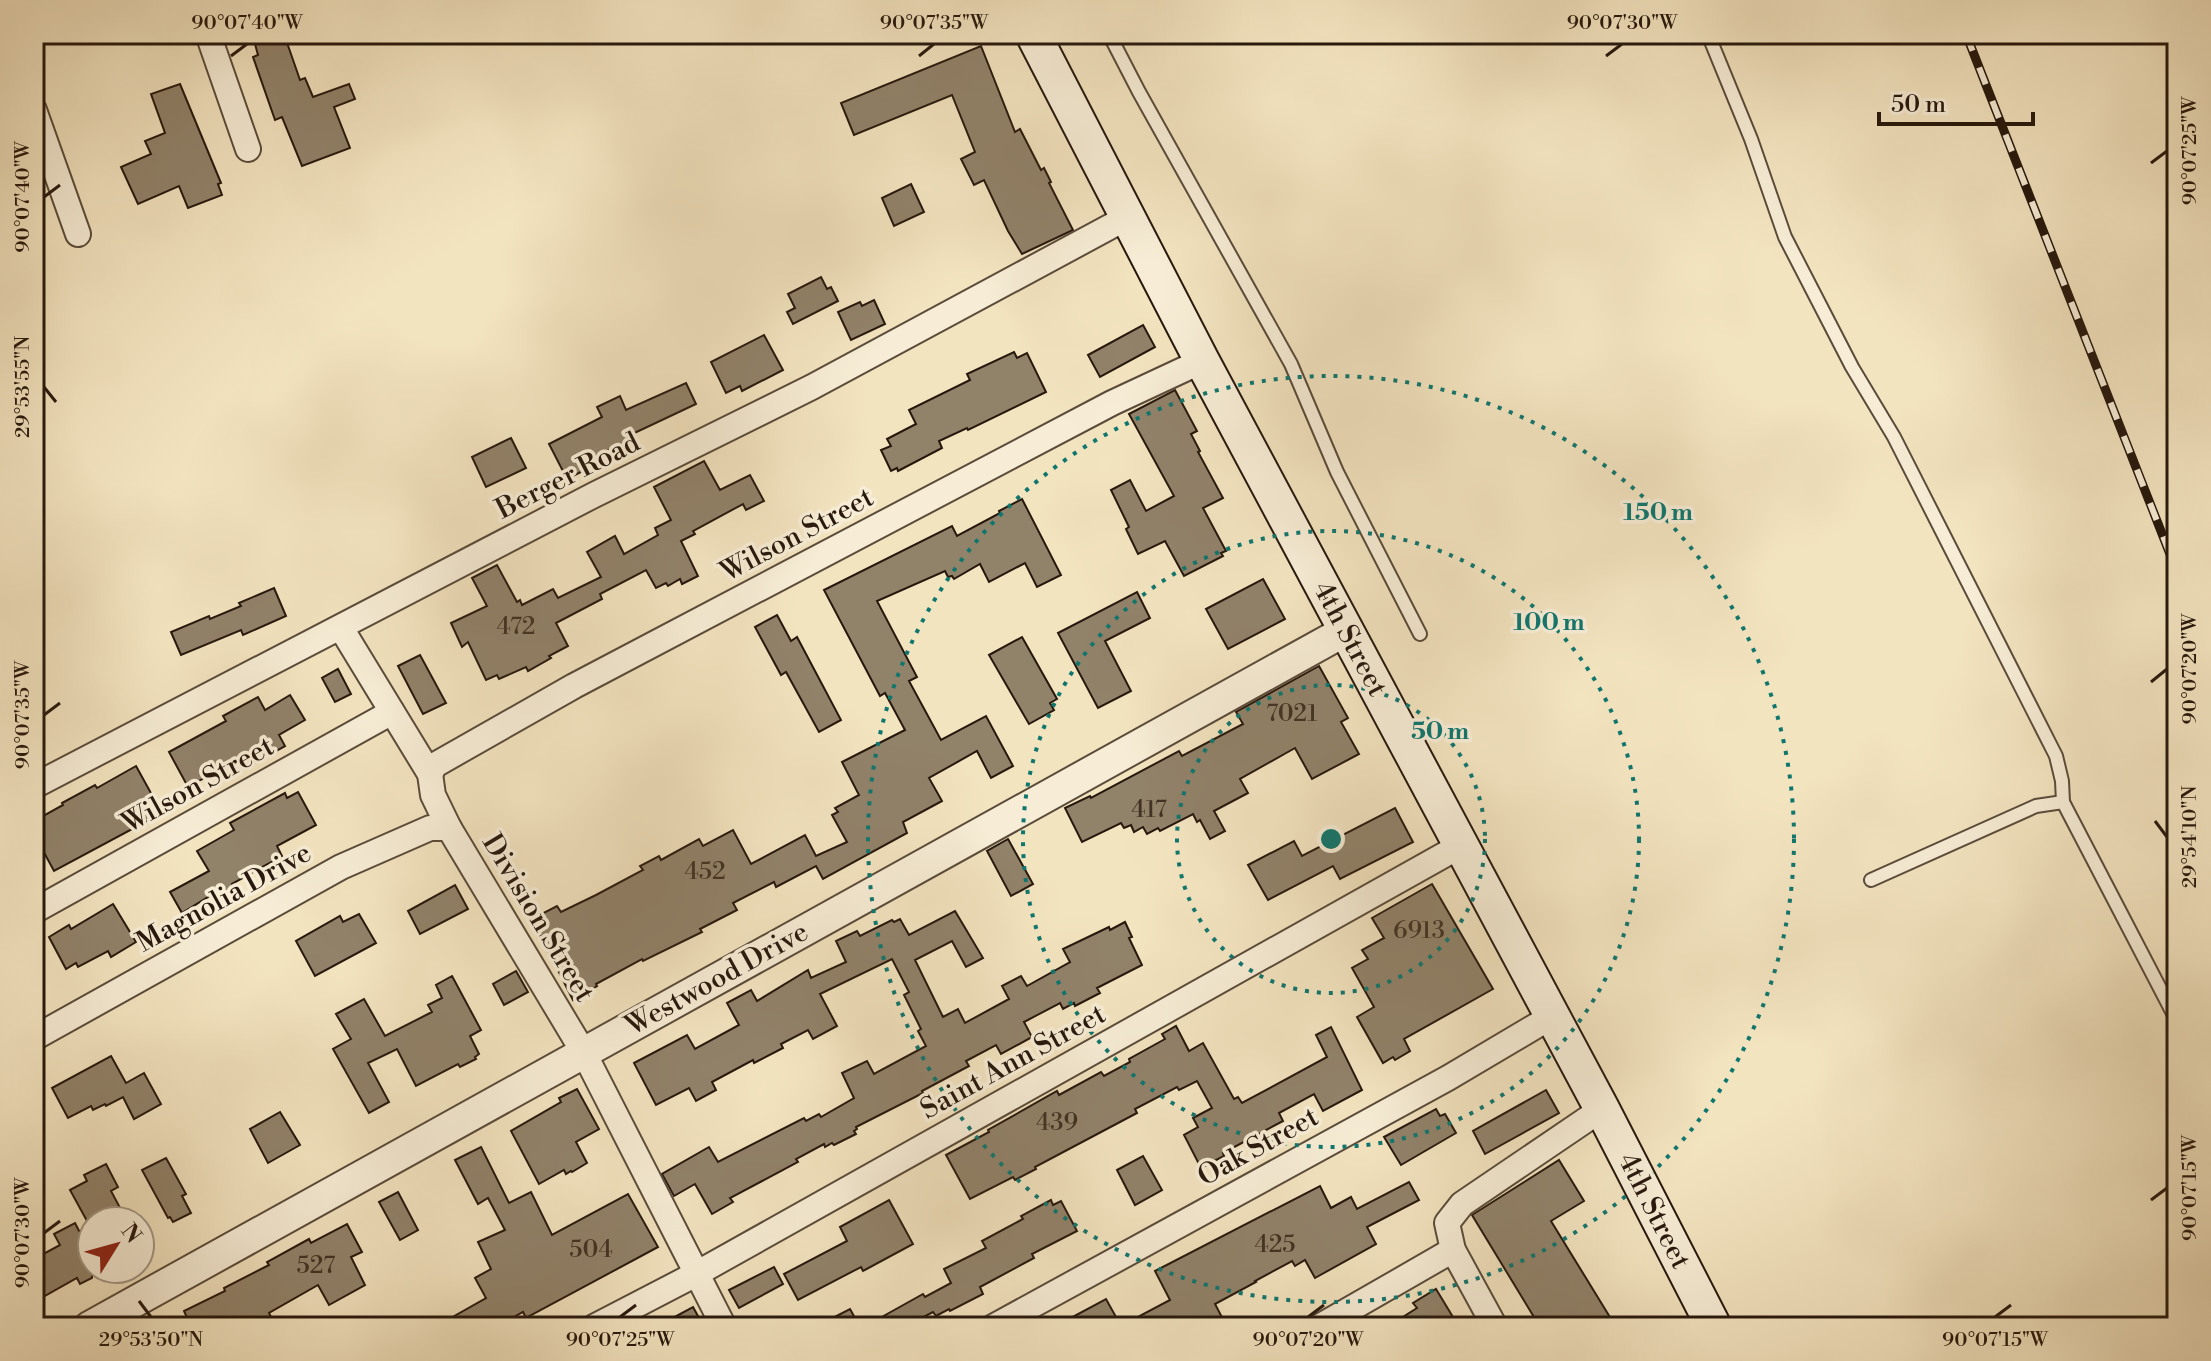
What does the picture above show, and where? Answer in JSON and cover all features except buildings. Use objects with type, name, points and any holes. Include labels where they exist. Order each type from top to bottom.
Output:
[{"type":"main road","name":"4th Street","points":[[1033,34],[1202,361],[1602,1109],[1714,1327]]},
{"type":"street","points":[[208,34],[248,149]]},
{"type":"street","points":[[34,110],[78,234]]},
{"type":"street","name":"Berger Road","points":[[34,786],[594,495],[812,387],[1128,217]]},
{"type":"street","name":"Wilson Street","points":[[430,774],[435,765],[574,686],[1112,403],[1202,361]]},
{"type":"street","name":"Division Street","points":[[341,628],[430,774],[433,795],[449,828],[584,1053],[724,1327]]},
{"type":"street","name":"Westwood Drive","points":[[89,1327],[1345,631]]},
{"type":"street","name":"Wilson Street","points":[[34,911],[392,712]]},
{"type":"street","name":"Magnolia Drive","points":[[34,1038],[341,867],[430,828],[449,828]]},
{"type":"street","name":"Saint Ann Street","points":[[594,1327],[696,1274],[1460,846]]},
{"type":"street","name":"Oak Street","points":[[993,1327],[1448,1078],[1551,1017]]},
{"type":"street","points":[[1495,1327],[1453,1250],[1447,1223],[1462,1204],[1602,1109]]},
{"type":"street","points":[[1319,1327],[1453,1250]]},
{"type":"lane","points":[[1109,34],[1291,364],[1337,472],[1420,634]]},
{"type":"lane","points":[[1708,34],[1751,139],[1785,237],[1852,367],[1894,437],[2056,756],[2063,802],[2177,1021]]},
{"type":"lane","points":[[1871,880],[2036,806],[2063,802]]},
{"type":"railway","points":[[1966,34],[2177,572]]}]
